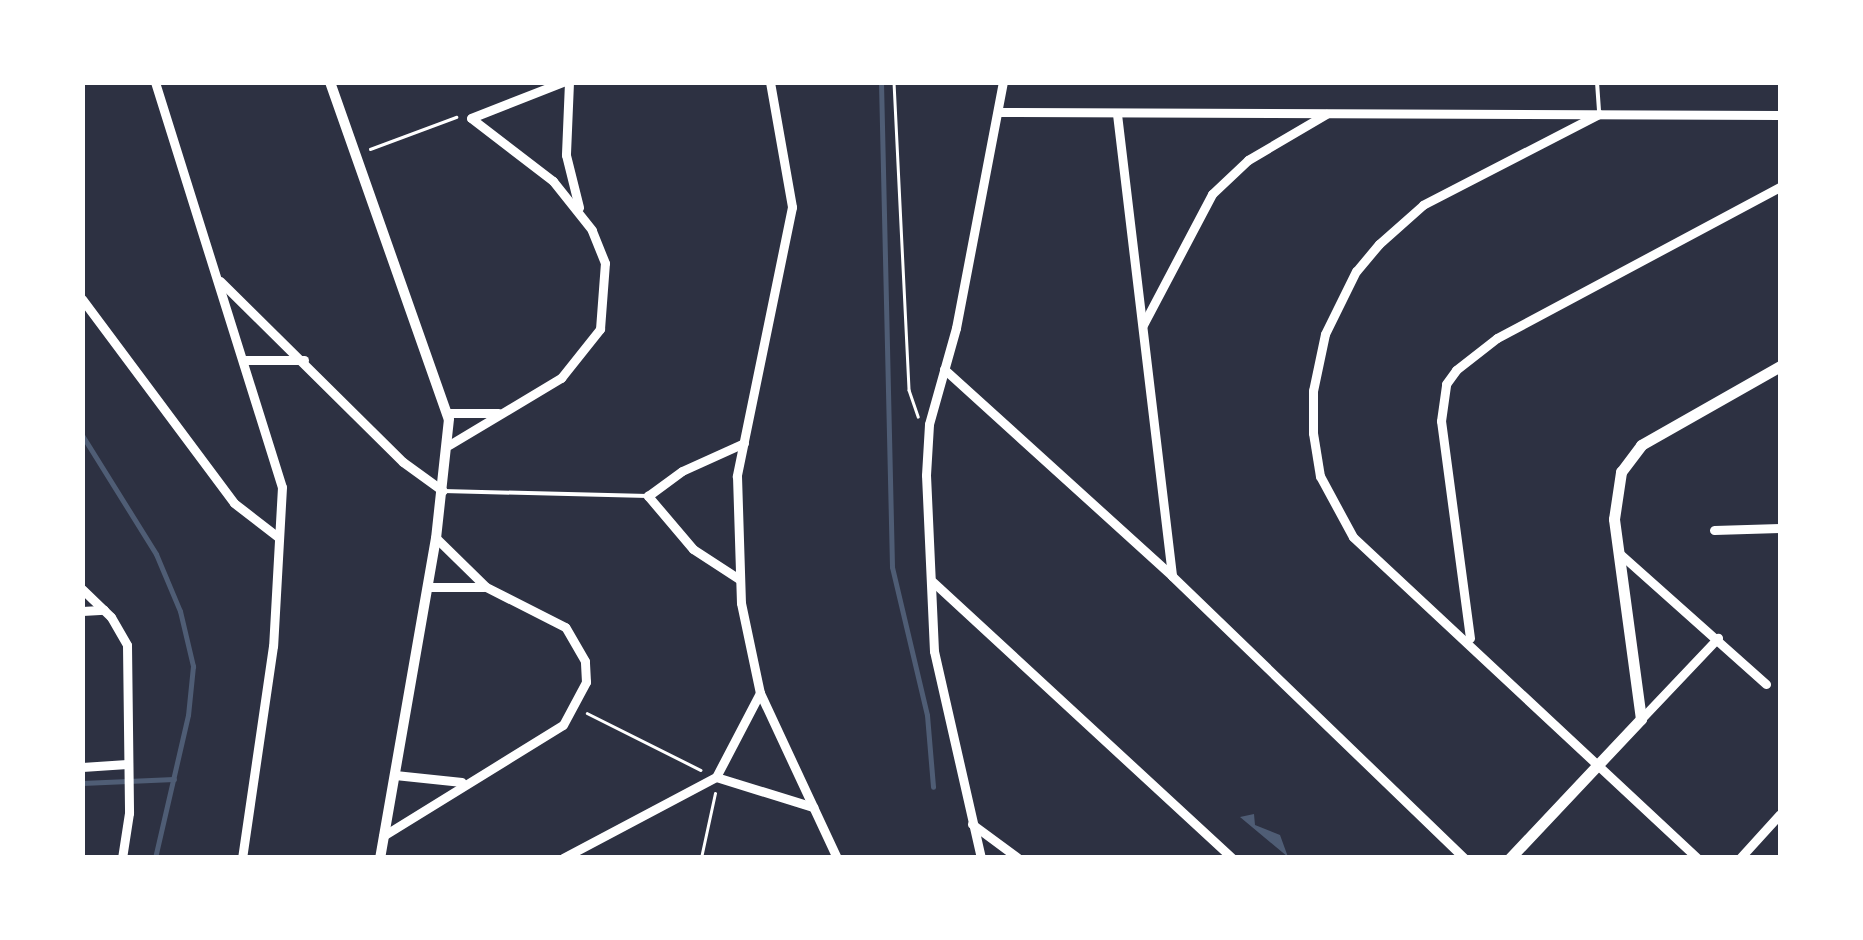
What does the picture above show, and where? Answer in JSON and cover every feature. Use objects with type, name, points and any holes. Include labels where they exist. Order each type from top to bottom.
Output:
[{"type":"main road","points":[[1510,858],[1640,719],[1614,493],[1630,457],[1685,418],[1780,366]]},
{"type":"street","points":[[155,82],[192,218],[218,279],[278,464],[273,646],[242,858]]},
{"type":"street","points":[[330,82],[448,413],[449,445],[436,538],[380,858]]},
{"type":"street","points":[[449,445],[511,411],[579,362],[600,330],[605,263],[582,214],[566,155],[566,82],[470,118]]},
{"type":"street","points":[[770,82],[792,206],[744,442],[737,493],[740,579],[760,692],[837,858]]},
{"type":"street","points":[[981,858],[934,651],[929,424],[1002,82]]},
{"type":"street","points":[[998,112],[1780,115]]},
{"type":"street","points":[[1143,324],[1212,194],[1248,160],[1329,112]]},
{"type":"street","points":[[1117,114],[1172,576]]},
{"type":"street","points":[[1598,114],[1467,180],[1400,223],[1356,271],[1317,360],[1313,433],[1336,510],[1398,580],[1470,639],[1698,858]]},
{"type":"street","points":[[470,118],[553,180],[582,214]]},
{"type":"street","points":[[1470,639],[1441,421],[1446,384],[1456,370],[1496,338],[1780,186]]},
{"type":"street","points":[[218,279],[307,360],[403,462],[443,490]]},
{"type":"street","points":[[82,299],[234,503],[278,538]]},
{"type":"street","points":[[245,360],[307,360]]},
{"type":"street","points":[[944,368],[1172,576],[1464,858]]},
{"type":"street","points":[[448,413],[511,411]]},
{"type":"street","points":[[740,579],[693,549],[648,496],[682,471],[744,442]]},
{"type":"street","points":[[1714,530],[1780,528]]},
{"type":"street","points":[[383,836],[563,725],[577,708],[585,661],[566,627],[486,587],[436,538]]},
{"type":"street","points":[[1618,552],[1766,684]]},
{"type":"street","points":[[932,582],[1232,858]]},
{"type":"street","points":[[428,587],[486,587]]},
{"type":"street","points":[[82,590],[104,610],[127,645],[128,792],[122,858]]},
{"type":"street","points":[[82,611],[104,610]]},
{"type":"street","points":[[1640,719],[1718,638]]},
{"type":"street","points":[[563,858],[716,777],[760,692]]},
{"type":"street","points":[[82,767],[128,769]]},
{"type":"street","points":[[395,774],[465,782]]},
{"type":"street","points":[[716,777],[813,807]]},
{"type":"street","points":[[1740,858],[1780,814]]},
{"type":"street","points":[[972,824],[1018,858]]},
{"type":"lane","points":[[1596,82],[1598,114]]},
{"type":"lane","points":[[443,490],[648,496]]},
{"type":"path","points":[[354,154],[452,117],[470,118]]},
{"type":"path","points":[[577,708],[716,777],[701,858]]},
{"type":"water","points":[[1254,814],[1255,825],[1280,835],[1288,857],[1240,817]]},
{"type":"waterway","points":[[881,82],[892,567],[927,715],[933,787]]},
{"type":"waterway","points":[[82,435],[156,554],[180,611],[193,666],[188,715],[155,858]]},
{"type":"waterway","points":[[82,783],[174,779]]}]
